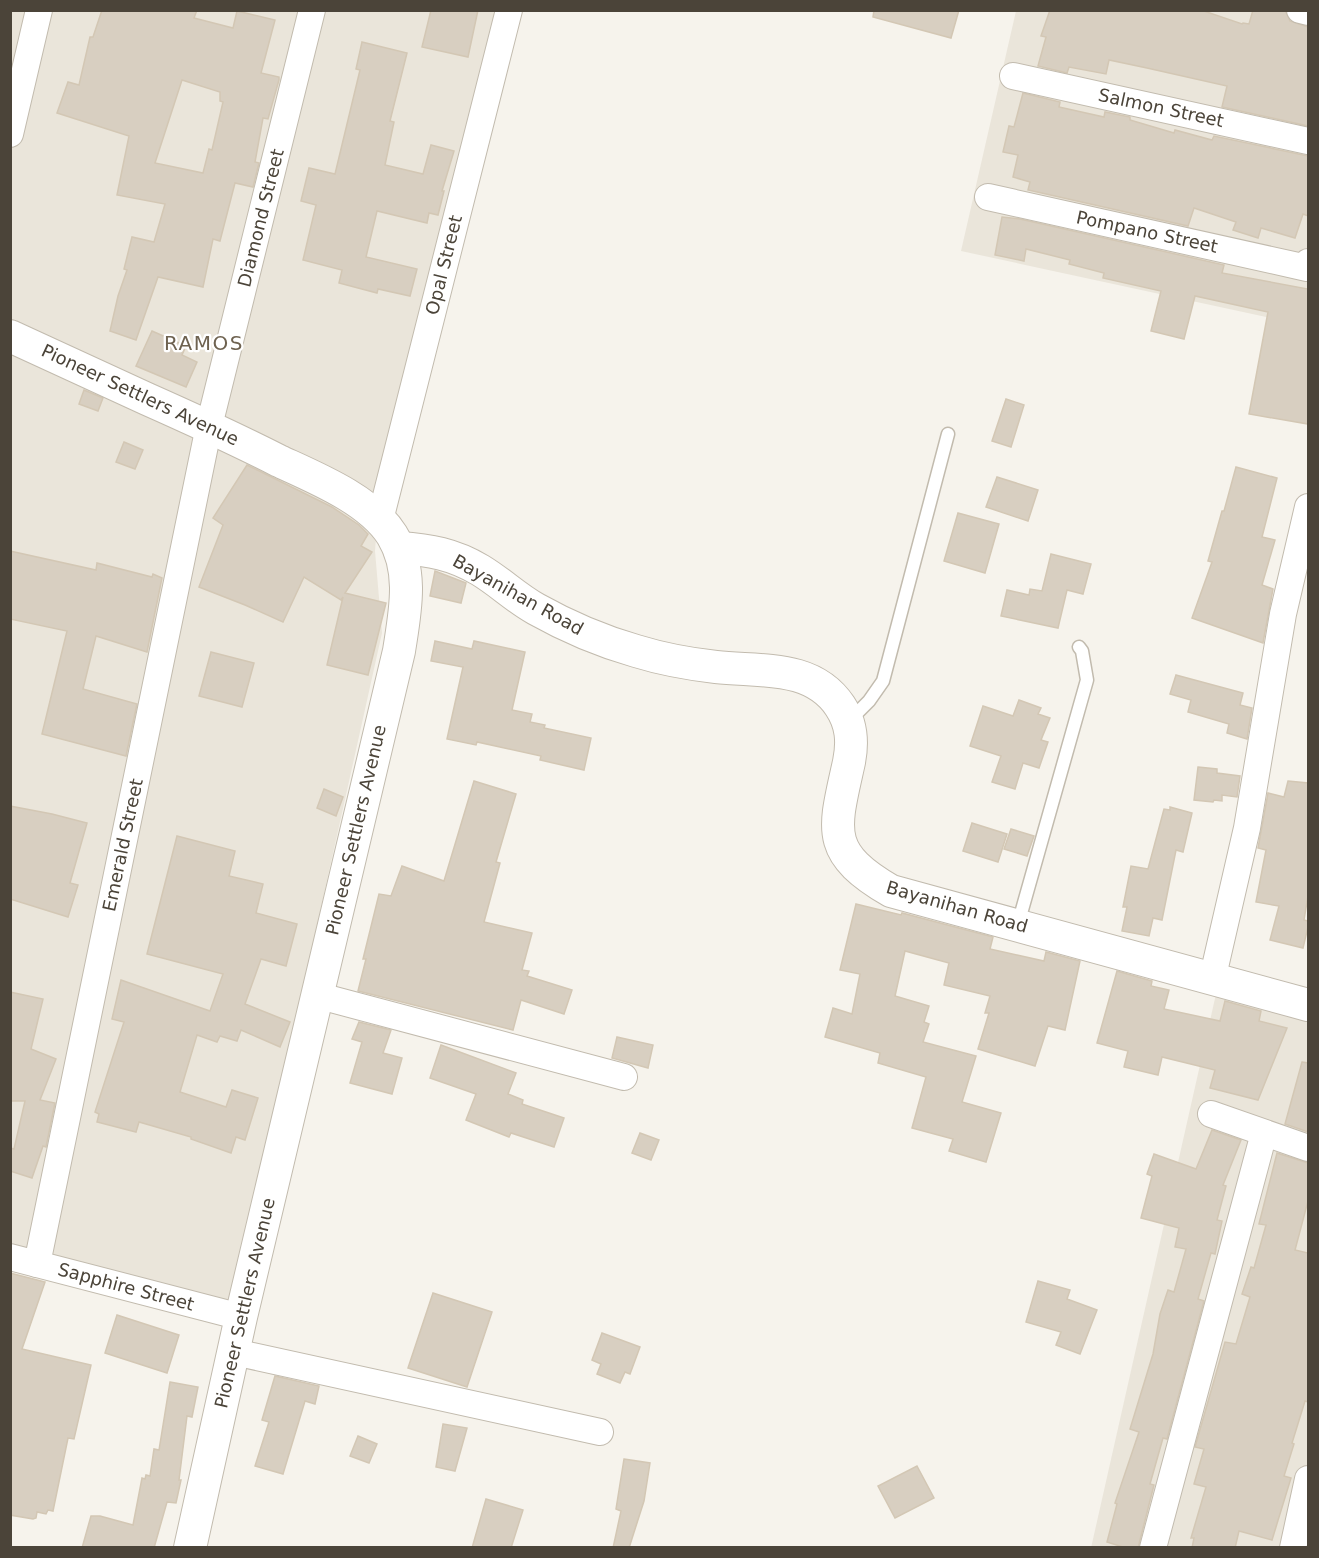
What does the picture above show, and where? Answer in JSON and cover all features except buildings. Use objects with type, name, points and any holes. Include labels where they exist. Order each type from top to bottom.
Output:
[{"type":"street","points":[[10,134],[39,10]]},
{"type":"street","name":"Diamond Street","points":[[209,426],[312,10]]},
{"type":"street","name":"Opal Street","points":[[380,520],[509,10]]},
{"type":"street","points":[[1300,10],[1308,12]]},
{"type":"street","name":"Salmon Street","points":[[1013,76],[1308,141]]},
{"type":"street","name":"Pompano Street","points":[[988,197],[1308,265]]},
{"type":"street","name":"Pioneer Settlers Avenue","points":[[10,336],[209,426],[334,487],[380,520],[399,548],[405,571],[407,592],[399,651],[316,995],[190,1548]]},
{"type":"street","name":"Emerald Street","points":[[37,1264],[209,426]]},
{"type":"street","points":[[1212,980],[1247,828],[1283,614],[1308,507]]},
{"type":"street","name":"Bayanihan Road","points":[[399,548],[430,550],[453,556],[481,571],[536,609],[594,637],[636,651],[716,667],[783,671],[807,678],[827,692],[849,721],[852,744],[838,810],[837,834],[842,849],[872,880],[891,891],[1308,1005]]},
{"type":"street","points":[[316,995],[624,1077]]},
{"type":"street","points":[[1210,1114],[1308,1148]]},
{"type":"street","points":[[1153,1548],[1264,1133]]},
{"type":"street","name":"Sapphire Street","points":[[10,1257],[241,1317]]},
{"type":"street","points":[[234,1352],[600,1432]]},
{"type":"street","points":[[1293,1548],[1308,1479]]},
{"type":"lane","points":[[849,721],[869,701],[883,681],[948,434]]},
{"type":"lane","points":[[1018,925],[1087,680],[1082,651],[1079,647]]},
{"type":"shaded area","points":[[11,11],[496,11],[380,486],[375,551],[382,633],[233,1303],[11,1255]]},
{"type":"shaded area","points":[[1016,11],[1308,11],[1308,326],[961,251]]},
{"type":"shaded area","points":[[1216,994],[1308,1018],[1308,1547],[1091,1548]]},
{"type":"district","name":"RAMOS","points":[[204,343]]}]
